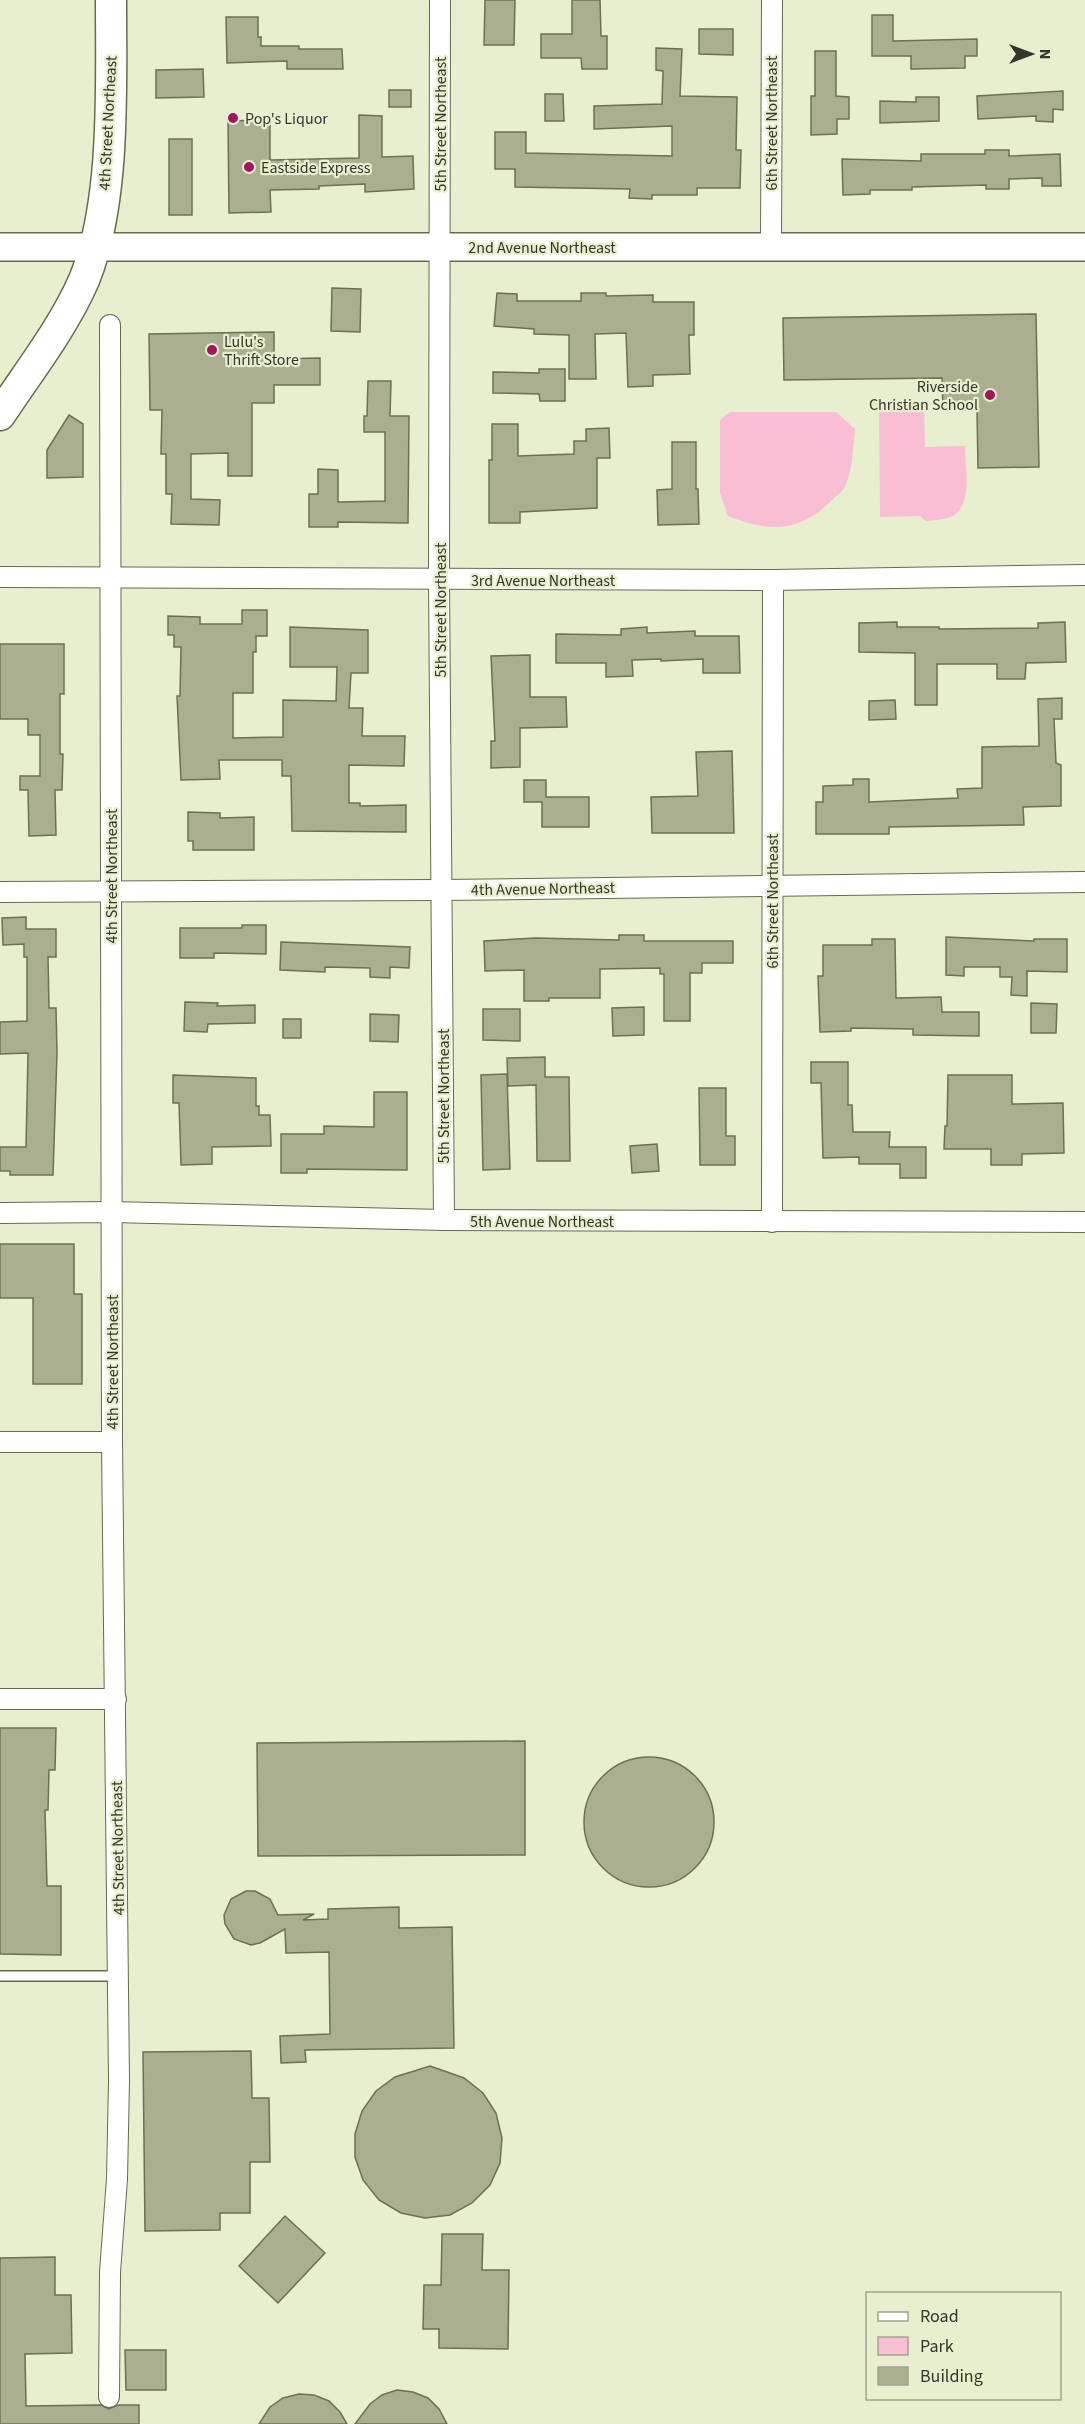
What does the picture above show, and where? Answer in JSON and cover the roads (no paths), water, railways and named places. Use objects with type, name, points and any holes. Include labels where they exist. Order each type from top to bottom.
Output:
[{"type":"main road","name":"4th Street Northeast","points":[[0,415],[72,304],[84,279],[95,246],[106,169],[111,98],[111,0]]},
{"type":"street","name":"5th Street Northeast","points":[[440,0],[440,580],[444,1220]]},
{"type":"street","name":"6th Street Northeast","points":[[771,245],[772,0]]},
{"type":"street","name":"2nd Avenue Northeast","points":[[0,247],[440,248],[771,245],[1085,247]]},
{"type":"street","name":"4th Street Northeast","points":[[109,2397],[110,2272],[117,2179],[119,2081],[112,1442],[110,325]]},
{"type":"street","name":"3rd Avenue Northeast","points":[[0,577],[773,580],[1085,575]]},
{"type":"street","name":"6th Street Northeast","points":[[772,1222],[773,580]]},
{"type":"street","name":"4th Avenue Northeast","points":[[0,892],[442,890],[1085,882]]},
{"type":"street","name":"5th Avenue Northeast","points":[[0,1212],[112,1212],[444,1220],[1085,1222]]},
{"type":"street","points":[[0,1442],[112,1442]]},
{"type":"street","points":[[0,1699],[116,1699]]},
{"type":"lane","points":[[0,1976],[118,1976]]},
{"type":"place","name":"Pop's Liquor","points":[[233,118]]},
{"type":"place","name":"Eastside Express","points":[[249,167]]},
{"type":"place","name":"Lulu's Thrift Store","points":[[212,350]]},
{"type":"place","name":"Riverside Christian School","points":[[990,395]]}]
